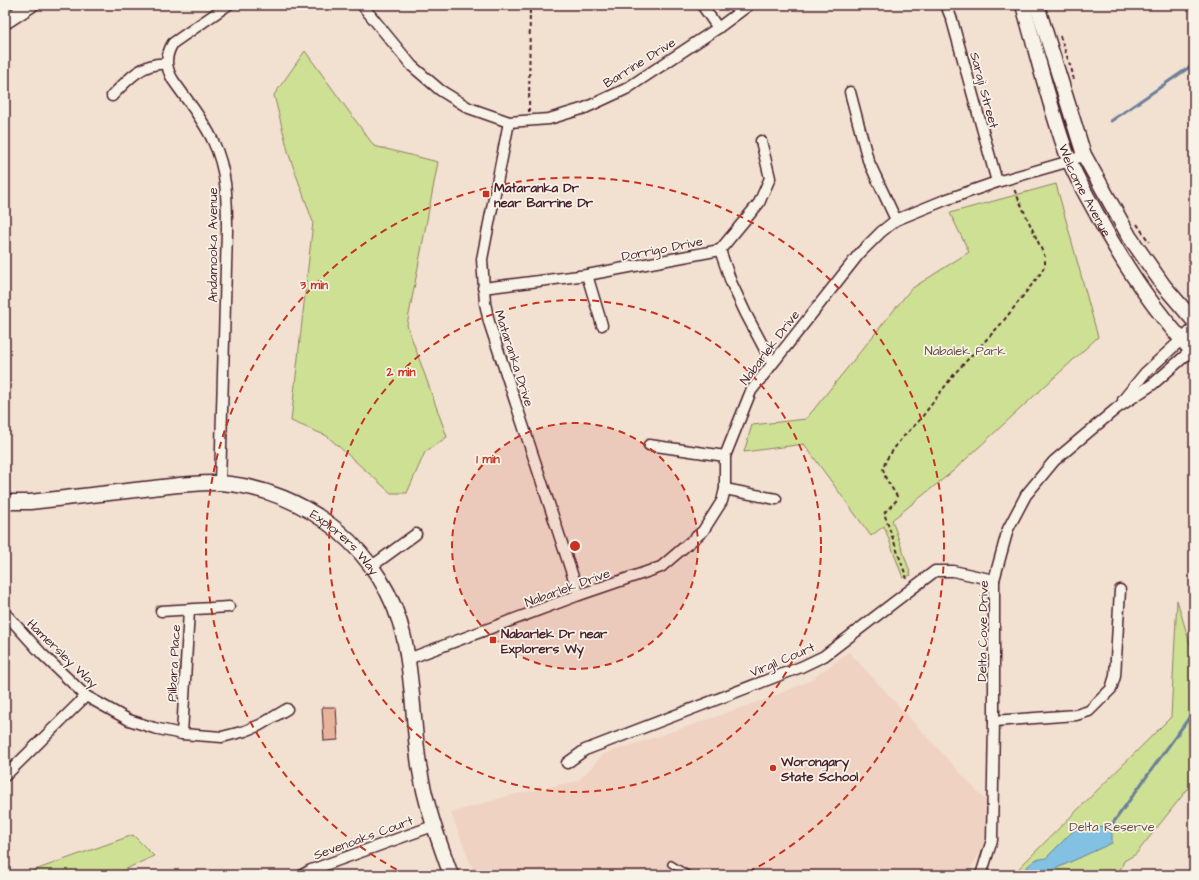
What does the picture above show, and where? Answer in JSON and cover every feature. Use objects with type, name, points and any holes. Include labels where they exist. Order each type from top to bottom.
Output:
[{"type":"street","points":[[5,22],[31,5]]},
{"type":"street","points":[[112,96],[141,70],[156,64],[166,64],[173,43],[228,5]]},
{"type":"street","name":"Barrine Drive","points":[[362,5],[412,66],[435,86],[469,108],[509,122],[549,119],[584,108],[626,89],[718,28],[749,5]]},
{"type":"street","points":[[702,5],[718,28]]},
{"type":"street","name":"Saraji Street","points":[[946,5],[952,20],[997,182]]},
{"type":"street","name":"Welcome Avenue","points":[[1023,5],[1057,126],[1070,161],[1114,246],[1150,300],[1181,339],[1193,351]]},
{"type":"street","name":"Welcome Avenue","points":[[1037,5],[1084,155],[1129,236],[1164,286],[1194,321]]},
{"type":"street","name":"Andamooka Avenue","points":[[166,64],[173,80],[213,140],[222,164],[227,191],[220,483]]},
{"type":"street","points":[[850,92],[868,160],[896,220]]},
{"type":"street","name":"Mataranka Drive","points":[[509,122],[482,259],[485,303],[489,322],[579,595]]},
{"type":"street","name":"Dorrigo Drive","points":[[483,288],[587,275],[720,250],[759,203],[770,178],[761,141]]},
{"type":"street","name":"Nabarlek Drive","points":[[408,659],[579,595],[661,567],[703,531],[722,501],[725,489],[725,456],[751,391],[858,254],[896,220],[944,200],[997,182],[1070,161],[1084,155]]},
{"type":"street","points":[[720,250],[731,282],[772,363]]},
{"type":"street","points":[[587,275],[602,325]]},
{"type":"street","name":"Delta Cove Drive","points":[[1117,408],[1144,374],[1194,328]]},
{"type":"street","name":"Delta Cove Drive","points":[[981,875],[992,840],[994,580],[1008,529],[1026,495],[1054,461],[1117,408],[1153,384],[1193,351]]},
{"type":"street","points":[[649,445],[725,456]]},
{"type":"street","name":"Explorers Way","points":[[5,502],[30,502],[192,484],[220,483],[247,487],[294,502],[309,510],[338,530],[372,566],[393,604],[403,636],[408,659],[420,767],[433,826],[451,875]]},
{"type":"street","points":[[725,489],[776,499]]},
{"type":"street","points":[[372,566],[416,534]]},
{"type":"street","name":"Virgil Court","points":[[567,763],[584,750],[801,667],[824,656],[935,571],[953,571],[994,580]]},
{"type":"street","points":[[994,721],[1076,715],[1089,711],[1101,700],[1111,689],[1114,676],[1120,590]]},
{"type":"street","name":"Pilbara Place","points":[[182,734],[189,610],[229,607]]},
{"type":"street","points":[[161,612],[189,610]]},
{"type":"street","name":"Hamersley Way","points":[[5,613],[42,654],[86,696],[128,720],[154,728],[182,734],[222,737],[234,735],[260,724],[287,709]]},
{"type":"street","points":[[5,776],[86,696]]},
{"type":"street","name":"Sevenoaks Court","points":[[302,875],[311,870],[433,826]]},
{"type":"lane","points":[[671,864],[689,875]]},
{"type":"path","points":[[529,120],[530,5]]},
{"type":"path","points":[[1059,32],[1075,84]]},
{"type":"path","points":[[911,589],[884,513],[896,501],[897,496],[886,480],[884,469],[886,460],[901,439],[919,421],[955,373],[1001,324],[1041,273],[1045,265],[1045,257],[1009,179]]},
{"type":"path","points":[[1136,222],[1153,248]]},
{"type":"shaded area","name":"Worongary State School","points":[[849,652],[987,802],[984,845],[967,875],[475,875],[451,813],[512,795],[578,781],[604,754],[774,696],[809,681]]},
{"type":"green space","points":[[305,51],[374,146],[438,162],[407,325],[447,437],[425,452],[407,493],[391,493],[327,436],[291,421],[313,222],[289,155],[274,95]]},
{"type":"green space","name":"Nabalek Park","points":[[1056,184],[1098,337],[952,472],[892,520],[911,575],[903,578],[884,526],[871,536],[804,444],[744,452],[752,425],[806,419],[911,289],[969,252],[950,213]]},
{"type":"green space","name":"Delta Reserve","points":[[1177,600],[1194,658],[1194,781],[1136,854],[1124,861],[1118,875],[1012,875],[1171,717]]},
{"type":"green space","points":[[133,835],[154,856],[113,875],[25,875],[35,870]]},
{"type":"water","points":[[1082,825],[1094,827],[1106,826],[1112,833],[1112,843],[1044,874],[1036,875],[1029,872],[1027,867],[1035,860],[1046,858],[1072,832]]},
{"type":"building","points":[[322,707],[336,707],[338,740],[324,741]]},
{"type":"waterway","points":[[1111,121],[1194,64]]},
{"type":"waterway","points":[[1106,830],[1113,823],[1194,711]]},
{"type":"place","name":"Mataranka Dr near Barrine Dr","points":[[486,194]]},
{"type":"place","name":"Nabarlek Dr near Explorers Wy","points":[[493,640]]},
{"type":"place","name":"Worongary State School","points":[[773,768]]}]
